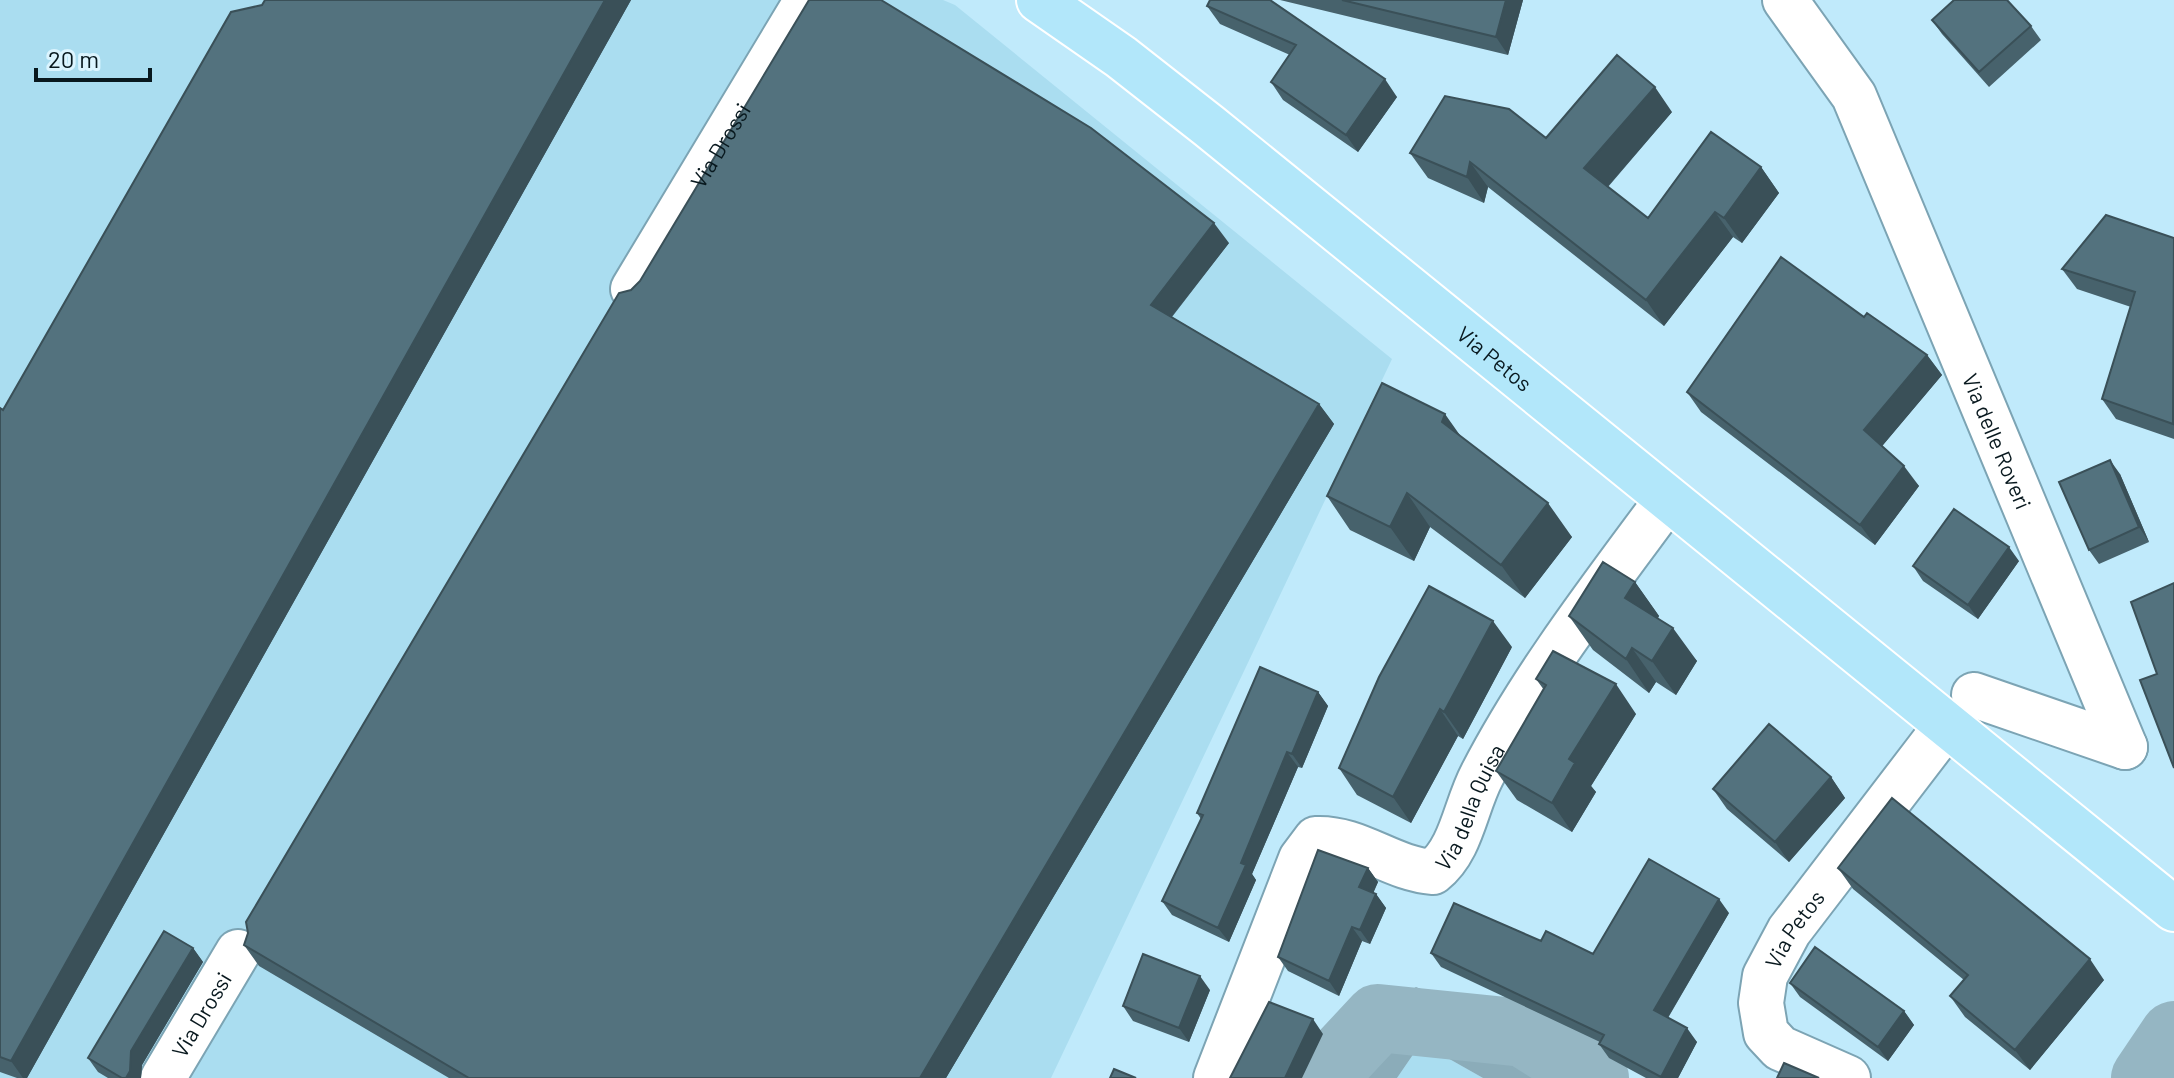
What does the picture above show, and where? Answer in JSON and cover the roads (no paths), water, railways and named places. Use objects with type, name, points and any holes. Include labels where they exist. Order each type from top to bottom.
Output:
[{"type":"main road","name":"Via Petos","points":[[1039,0],[1121,57],[1209,126],[1667,500],[1960,710],[2172,908]]},
{"type":"street","name":"Via Drossi","points":[[633,289],[807,0]]},
{"type":"street","name":"Via delle Roveri","points":[[1785,0],[1854,96],[2125,747],[1960,710]]},
{"type":"street","name":"Via della Quisa","points":[[1216,1078],[1301,859],[1316,839],[1337,838],[1409,870],[1433,872],[1448,860],[1481,777],[1504,738],[1550,665],[1667,500]]},
{"type":"street","name":"Via Petos","points":[[1848,1078],[1780,1048],[1766,1033],[1761,1003],[1765,976],[1789,931],[1960,710]]},
{"type":"street","name":"Via Drossi","points":[[163,1078],[238,952]]},
{"type":"waterway","points":[[1322,1078],[1378,1018],[1524,1033],[1595,1078]]},
{"type":"waterway","points":[[2145,1078],[2174,1035]]}]
